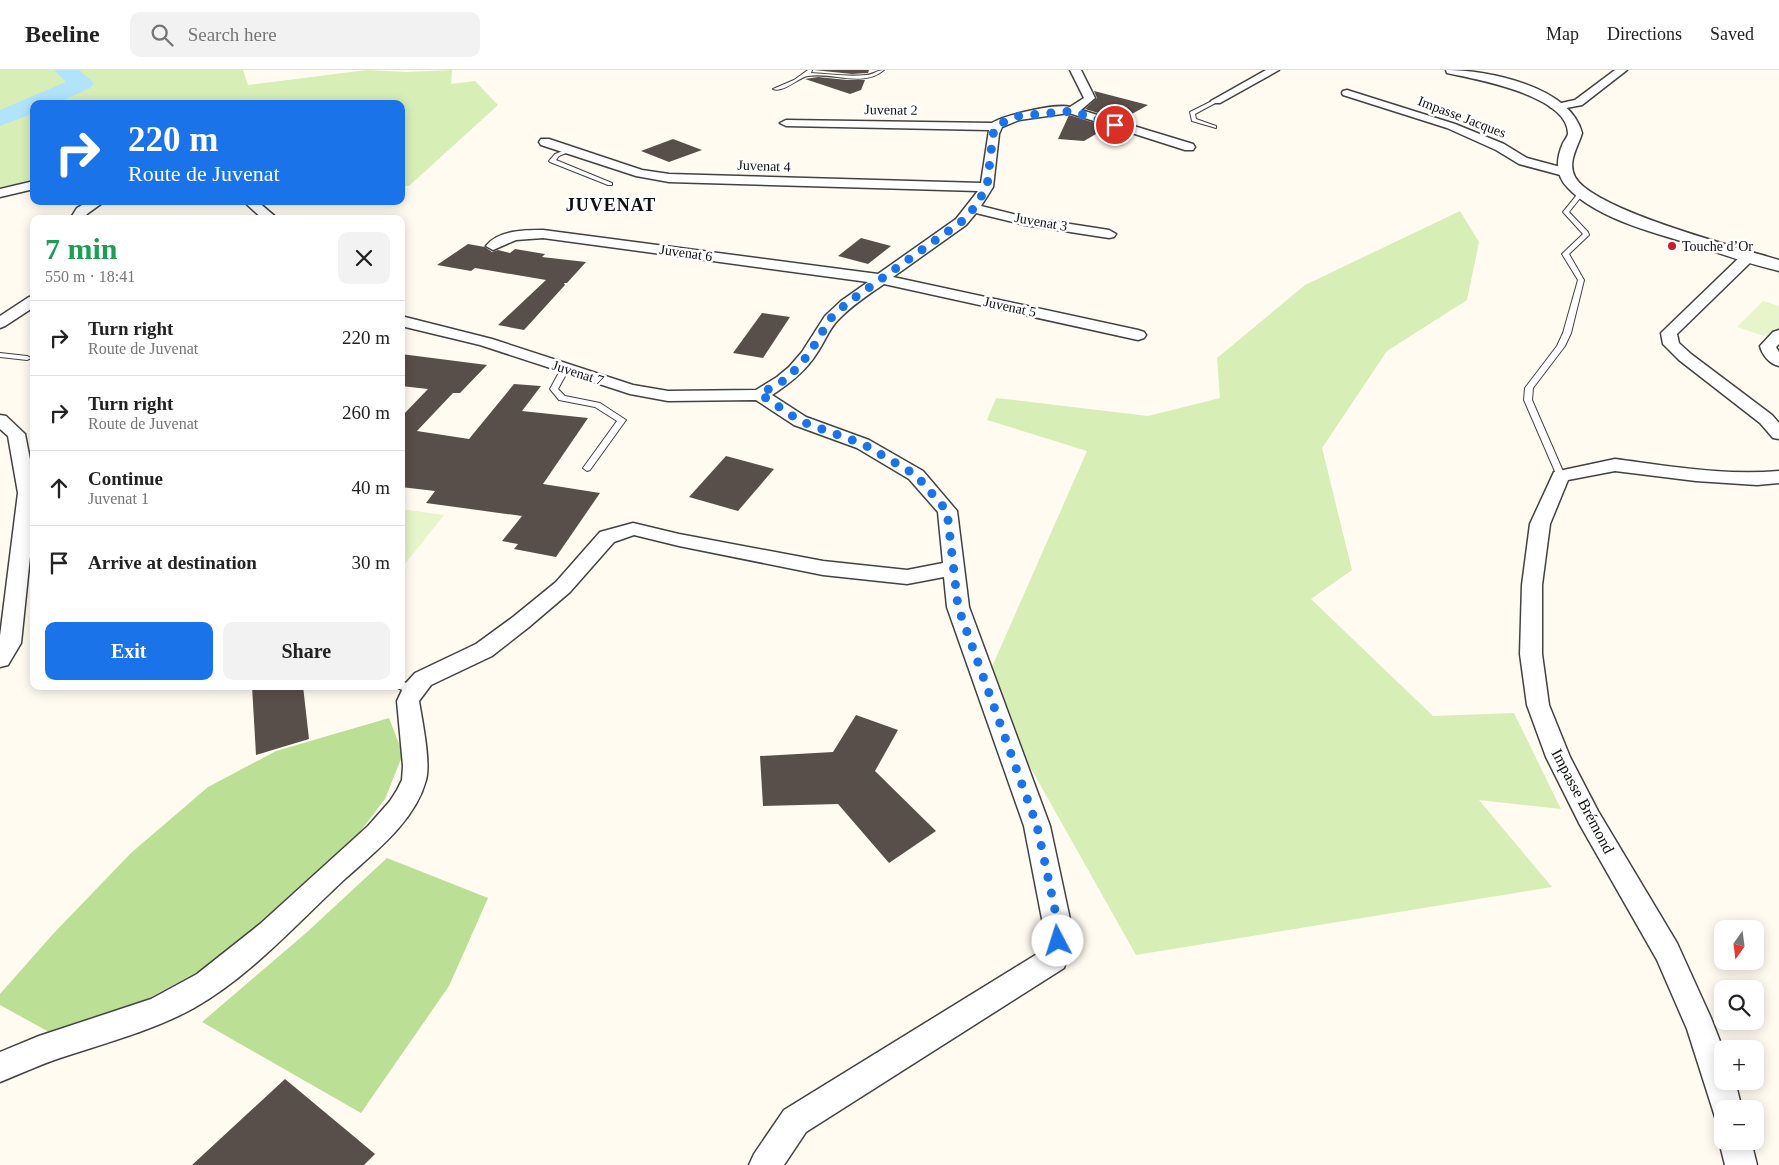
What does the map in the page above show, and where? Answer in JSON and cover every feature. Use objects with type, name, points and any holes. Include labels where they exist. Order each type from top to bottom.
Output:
[{"type":"street","points":[[765,1165],[795,1121],[1054,959],[1058,941],[1058,924],[1037,826],[958,607],[947,511],[916,475],[863,444],[800,421],[760,394],[783,381],[795,370],[809,354],[830,319],[846,304],[961,222],[974,208],[987,187],[996,127],[1006,120],[1019,116],[1084,106],[1090,98],[1085,94],[1082,80],[1075,70]]},
{"type":"street","points":[[1082,80],[1090,70]]},
{"type":"street","points":[[1216,101],[1274,70]]},
{"type":"street","points":[[1452,70],[1491,78],[1544,97],[1571,118],[1575,133],[1564,159],[1564,172],[1569,180],[1582,192],[1600,204],[1641,222],[1779,266]]},
{"type":"street","points":[[1556,107],[1578,103],[1622,70]]},
{"type":"street","name":"Impasse Jacques","points":[[1346,93],[1451,126],[1500,147],[1523,161],[1564,172]]},
{"type":"street","points":[[1067,109],[1189,147]]},
{"type":"street","name":"Juvenat 2","points":[[786,123],[996,127]]},
{"type":"street","name":"Juvenat 4","points":[[545,142],[640,173],[669,178],[987,187]]},
{"type":"street","points":[[0,193],[30,186]]},
{"type":"street","points":[[79,215],[92,205]]},
{"type":"street","points":[[254,205],[267,215]]},
{"type":"street","name":"Juvenat 3","points":[[974,208],[1025,220],[1109,234]]},
{"type":"street","name":"Juvenat 6","points":[[493,246],[504,238],[516,234],[543,234],[882,279]]},
{"type":"street","points":[[1749,256],[1669,333],[1671,344],[1685,357],[1766,419],[1779,434]]},
{"type":"street","name":"Juvenat 5","points":[[882,279],[1138,335]]},
{"type":"street","points":[[0,323],[30,303]]},
{"type":"street","name":"Juvenat 7","points":[[405,322],[486,342],[630,390],[668,396],[760,394]]},
{"type":"street","points":[[1779,335],[1768,346],[1769,352],[1779,361]]},
{"type":"street","points":[[0,420],[16,434],[27,493],[10,643],[0,659]]},
{"type":"street","points":[[1561,476],[1615,465],[1696,475],[1757,479],[1779,477]]},
{"type":"street","name":"Impasse Brémond","points":[[1561,476],[1540,524],[1532,585],[1531,654],[1538,705],[1558,758],[1589,818],[1667,952],[1701,1028],[1725,1100]]},
{"type":"street","points":[[0,1067],[23,1056],[161,1009],[203,986],[256,946],[380,830],[404,804],[415,778],[407,687],[484,650],[563,587],[607,537],[633,529],[679,540],[823,568],[907,577],[954,568]]},
{"type":"street","points":[[1737,1150],[1741,1165]]},
{"type":"lane","points":[[776,89],[796,81],[811,70]]},
{"type":"lane","points":[[806,74],[864,77],[873,76],[882,70]]},
{"type":"lane","points":[[1214,127],[1194,120],[1192,113],[1216,101]]},
{"type":"lane","points":[[570,150],[553,158],[553,163],[610,184]]},
{"type":"lane","points":[[1561,476],[1528,400],[1529,388],[1561,346],[1573,315],[1581,280],[1565,254],[1586,236],[1586,233],[1566,212],[1582,192]]},
{"type":"lane","points":[[0,355],[27,358]]},
{"type":"lane","points":[[565,369],[554,389],[562,398],[597,405],[622,420],[587,468]]},
{"type":"green space","points":[[0,70],[54,70],[72,84],[35,100],[30,100],[30,102],[0,115]]},
{"type":"green space","points":[[75,70],[243,70],[248,85],[367,70],[407,72],[452,70],[451,84],[475,81],[498,105],[409,186],[405,186],[405,100],[50,100],[91,82]]},
{"type":"green space","points":[[30,109],[30,181],[0,188],[0,121]]},
{"type":"green space","points":[[1460,211],[1479,242],[1467,300],[1387,351],[1322,448],[1352,570],[1311,599],[1433,716],[1514,713],[1561,809],[1479,800],[1552,887],[1136,955],[984,685],[1087,451],[987,420],[996,398],[1148,416],[1220,398],[1217,358],[1305,285]]},
{"type":"green space","points":[[1763,301],[1779,306],[1779,341],[1737,327]]},
{"type":"green space","points":[[405,510],[444,515],[405,564]]},
{"type":"green space","points":[[389,718],[403,754],[385,799],[343,854],[225,957],[151,997],[60,1038],[0,1005],[0,994],[53,934],[131,853],[208,787],[276,751]]},
{"type":"green space","points":[[387,858],[488,898],[449,986],[361,1113],[202,1022],[306,933]]},
{"type":"building","points":[[814,70],[869,70],[868,73],[852,74]]},
{"type":"building","points":[[818,77],[865,80],[861,90],[850,94],[805,79]]},
{"type":"building","points":[[1094,91],[1148,105],[1121,120],[1085,109],[1097,98]]},
{"type":"building","points":[[1069,115],[1108,127],[1084,141],[1058,139]]},
{"type":"building","points":[[673,139],[702,150],[669,162],[641,151]]},
{"type":"building","points":[[861,238],[891,246],[868,264],[838,256]]},
{"type":"building","points":[[468,244],[485,247],[492,252],[498,250],[510,253],[515,249],[545,254],[542,257],[586,262],[567,283],[564,283],[565,285],[524,330],[498,325],[546,280],[475,268],[471,271],[437,265]]},
{"type":"building","points":[[762,313],[790,317],[763,358],[733,353]]},
{"type":"building","points":[[405,355],[487,365],[460,393],[453,393],[417,431],[469,439],[514,384],[541,386],[522,411],[588,418],[543,484],[600,493],[556,557],[514,549],[518,544],[502,541],[522,516],[426,503],[435,491],[405,487],[405,413],[428,389],[405,386]]},
{"type":"building","points":[[726,456],[774,469],[738,511],[689,497]]},
{"type":"building","points":[[252,690],[303,690],[309,739],[256,755]]},
{"type":"building","points":[[856,715],[898,730],[875,771],[936,831],[889,863],[838,804],[763,806],[760,756],[833,752]]},
{"type":"building","points":[[285,1079],[375,1154],[364,1165],[192,1165]]},
{"type":"waterway","points":[[43,100],[82,83],[65,70]]},
{"type":"waterway","points":[[0,119],[30,106]]},
{"type":"place","name":"Touche d’Or","points":[[1672,246]]},
{"type":"district","name":"JUVENAT","points":[[611,205]]},
{"type":"route","points":[[1058,941],[1058,924],[1037,826],[958,607],[947,511],[916,475],[863,444],[800,421],[760,394],[783,381],[795,370],[809,354],[830,319],[846,304],[961,222],[974,208],[987,187],[993,134],[997,125],[1019,116],[1072,111],[1115,125]]}]
